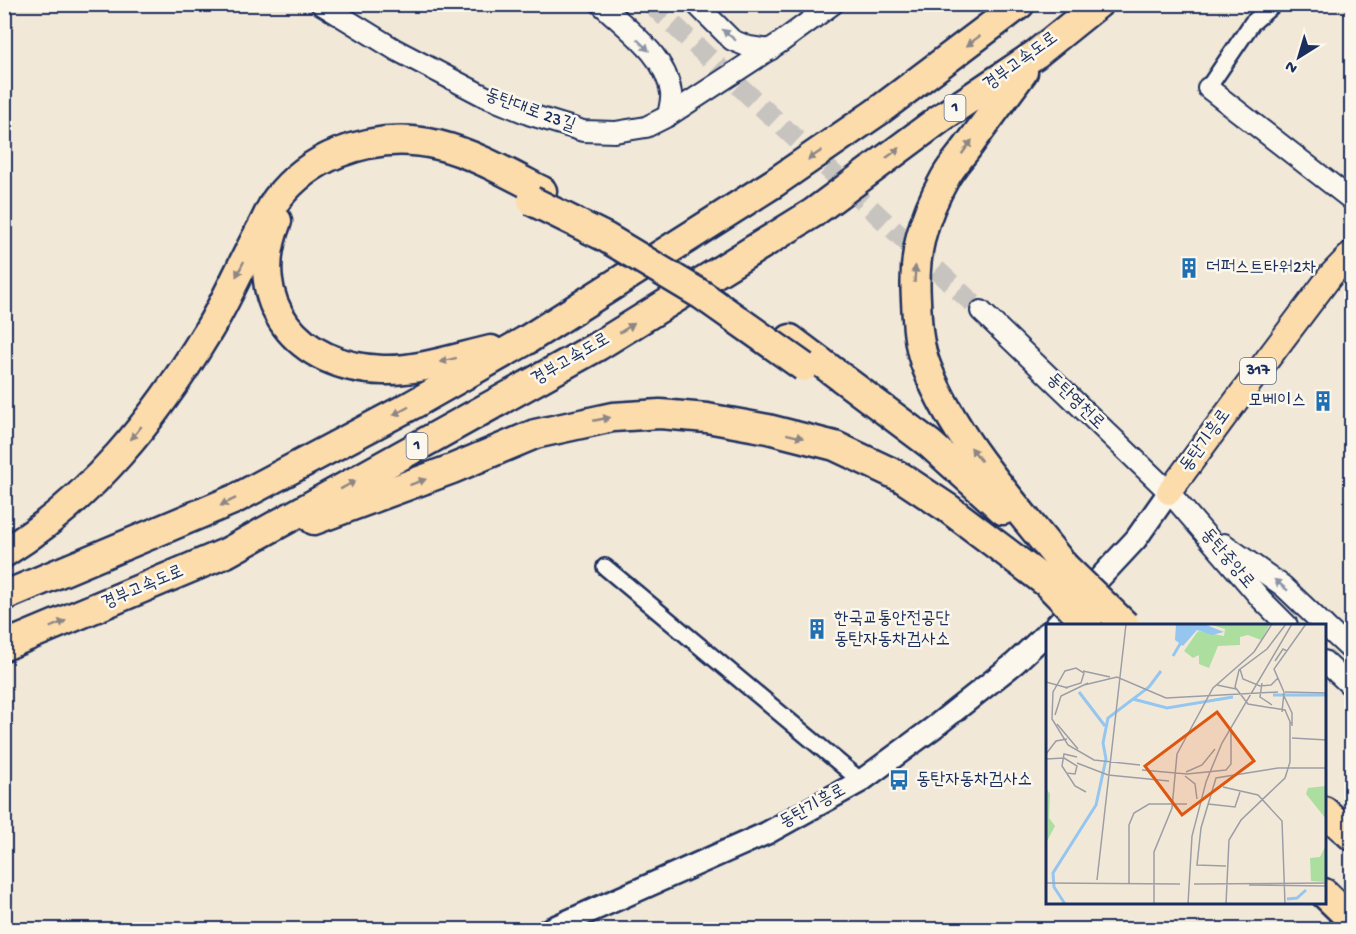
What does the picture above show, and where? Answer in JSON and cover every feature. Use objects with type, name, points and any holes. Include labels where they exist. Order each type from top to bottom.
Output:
[{"type":"highway","name":"1","points":[[4,596],[216,508],[412,405],[525,341],[774,183],[877,112],[1020,4]]},
{"type":"highway","name":"경부고속도로","points":[[4,646],[226,553],[627,328],[813,213],[941,118],[1036,54],[1098,4]]},
{"type":"highway","points":[[1036,54],[945,177],[916,249],[917,330],[926,367],[946,408],[1087,624]]},
{"type":"highway","points":[[4,553],[71,504],[118,456],[151,415],[209,329],[277,200],[300,173],[358,145],[388,140],[423,141],[462,151],[702,295],[804,367],[1055,575]]},
{"type":"highway","points":[[525,341],[415,367],[383,370],[338,364],[313,351],[290,332],[273,305],[267,272],[269,241],[279,216],[298,193],[326,172],[360,161],[390,157],[423,160],[463,170],[537,196],[613,228],[711,285],[790,339],[930,444],[1055,575]]},
{"type":"highway","points":[[226,553],[452,469],[535,434],[613,417],[660,414],[706,418],[768,429],[835,446],[902,477],[1055,575],[1124,624]]},
{"type":"highway","points":[[1326,813],[1352,836]]},
{"type":"highway","points":[[1326,895],[1352,920]]},
{"type":"main road","name":"동탄기흥로","points":[[1057,624],[1136,539],[1275,350],[1332,276],[1352,254]]},
{"type":"main road","name":"동탄기흥로","points":[[548,930],[767,833],[861,781],[1006,670],[1046,634]]},
{"type":"street","name":"동탄대로 23길","points":[[321,4],[396,50],[483,96],[531,115],[583,131],[615,132],[646,127],[668,116],[770,50],[833,4]]},
{"type":"street","points":[[601,4],[654,56],[667,76],[671,95],[668,116]]},
{"type":"street","points":[[696,4],[732,40],[770,50]]},
{"type":"street","points":[[1274,4],[1252,23],[1208,88],[1352,200]]},
{"type":"street","name":"동탄영천로","points":[[981,311],[1169,492]]},
{"type":"street","name":"동탄중앙로","points":[[1169,492],[1262,600],[1286,624]]},
{"type":"street","points":[[1202,528],[1283,586],[1323,624]]},
{"type":"street","points":[[605,567],[861,781]]},
{"type":"street","points":[[1326,627],[1352,651]]},
{"type":"street","points":[[1326,663],[1352,687]]},
{"type":"tunnel","points":[[651,4],[981,311]]},
{"type":"place","name":"더퍼스트타워2차","points":[[1189,268]]},
{"type":"place","name":"모베이스","points":[[1323,401]]},
{"type":"place","name":"한국교통안전공단 동탄자동차검사소","points":[[817,629]]},
{"type":"place","name":"동탄자동차검사소","points":[[899,780]]}]
